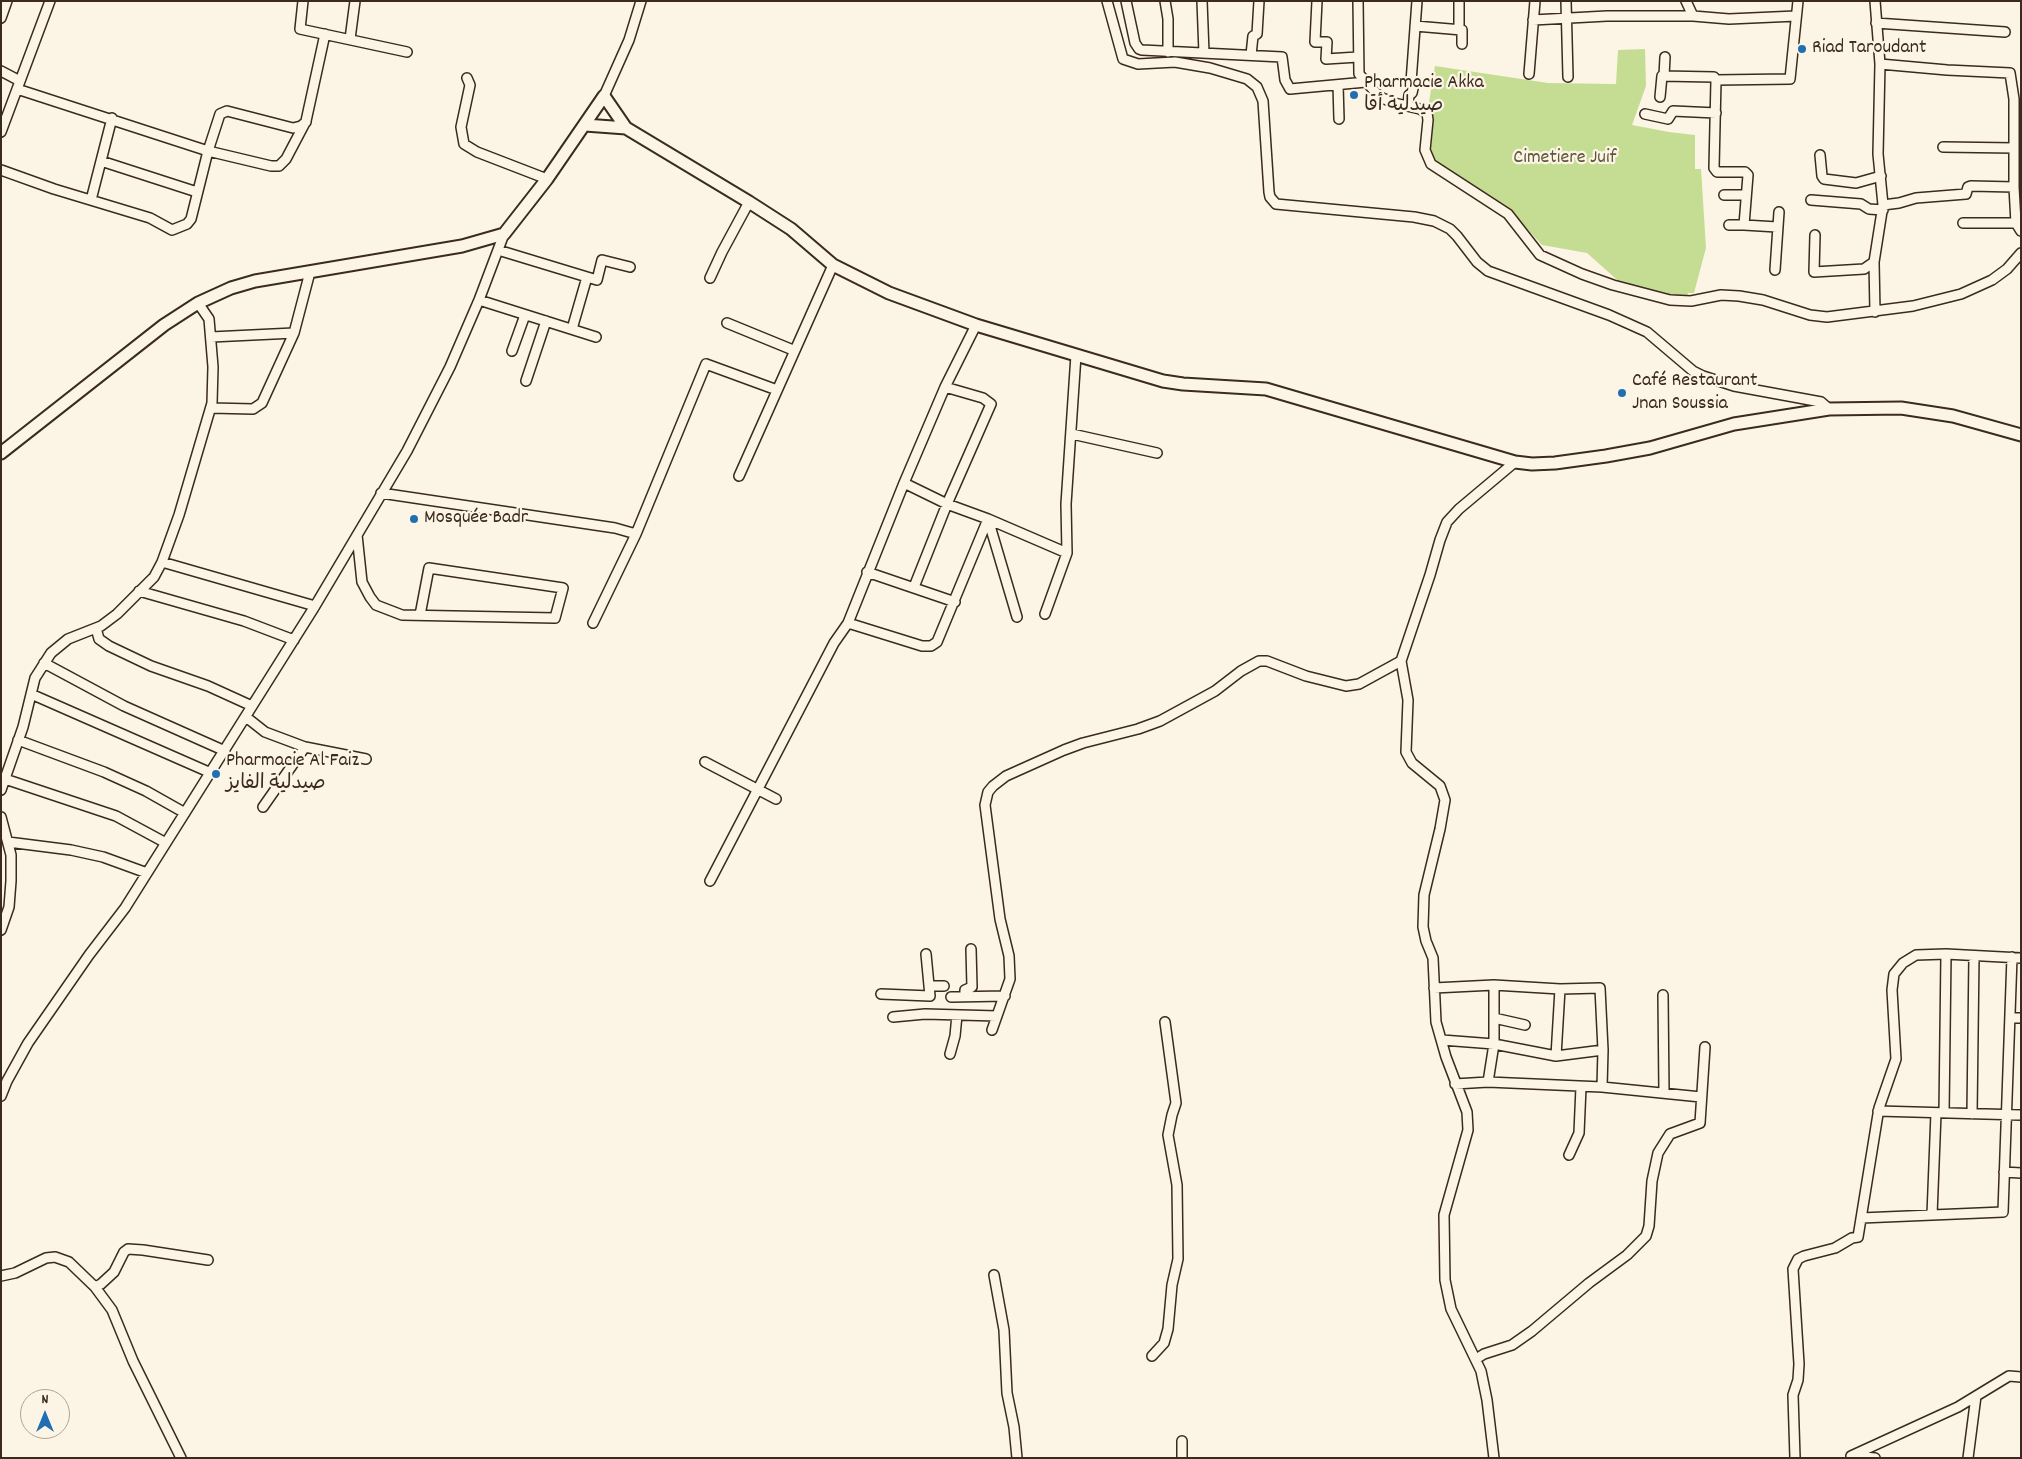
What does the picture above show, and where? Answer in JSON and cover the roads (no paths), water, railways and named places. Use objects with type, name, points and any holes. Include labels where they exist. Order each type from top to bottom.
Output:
[{"type":"main road","points":[[1,453],[164,325],[198,303],[231,288],[255,281],[462,246],[504,234],[548,179],[604,96],[626,128],[750,202],[791,229],[833,264],[889,293],[976,325],[1172,383],[1266,389],[1515,462],[1555,463],[1606,456],[1650,448],[1734,424],[1829,409],[1901,408],[1953,416],[2021,436]]},
{"type":"main road","points":[[585,125],[626,128]]},
{"type":"street","points":[[1,132],[50,1]]},
{"type":"street","points":[[303,1],[300,29],[350,38],[407,52]]},
{"type":"street","points":[[350,38],[355,1]]},
{"type":"street","points":[[604,96],[629,40],[641,1]]},
{"type":"street","points":[[1107,1],[1123,59],[1138,64],[1175,62],[1210,68],[1247,78],[1257,87],[1263,101],[1268,192],[1276,204],[1414,217],[1434,221],[1450,229],[1477,262],[1488,271],[1609,315],[1647,332],[1694,371],[1703,376],[1734,386],[1821,402],[1829,409]]},
{"type":"street","points":[[1126,1],[1132,36],[1136,46],[1142,50],[1282,57],[1285,80],[1290,89],[1366,82]]},
{"type":"street","points":[[1165,1],[1168,19],[1168,52]]},
{"type":"street","points":[[1202,1],[1204,53]]},
{"type":"street","points":[[1251,55],[1253,36],[1257,34],[1259,1]]},
{"type":"street","points":[[1316,1],[1316,42],[1327,42],[1326,59],[1358,57]]},
{"type":"street","points":[[1358,1],[1359,74],[1380,97],[1420,109],[1427,113],[1425,150],[1431,164],[1508,214],[1540,255],[1565,267],[1613,284],[1670,300],[1691,301],[1721,295],[1738,296],[1762,300],[1810,315],[1828,317],[1913,306],[1961,294],[1992,280],[2007,269],[2021,253]]},
{"type":"street","points":[[1408,106],[1409,95],[1412,93],[1414,84],[1410,82],[1417,1]]},
{"type":"street","points":[[1460,1],[1459,29],[1462,30],[1462,44]]},
{"type":"street","points":[[1529,74],[1535,1]]},
{"type":"street","points":[[1566,1],[1568,78]]},
{"type":"street","points":[[1686,1],[1693,16]]},
{"type":"street","points":[[1716,80],[1762,81],[1790,78],[1798,1]]},
{"type":"street","points":[[1875,1],[1880,64],[1878,154],[1883,208],[1874,262],[1875,312]]},
{"type":"street","points":[[1,18],[4,5]]},
{"type":"street","points":[[1533,20],[1607,16],[1693,16],[1729,19],[1796,16]]},
{"type":"street","points":[[1876,23],[2005,32]]},
{"type":"street","points":[[1415,26],[1459,29]]},
{"type":"street","points":[[1,71],[18,85],[208,151],[271,166],[279,166],[286,159],[306,121],[325,34]]},
{"type":"street","points":[[1660,97],[1665,57]]},
{"type":"street","points":[[1880,64],[2010,73],[2017,99],[2014,187],[2018,227],[1963,223]]},
{"type":"street","points":[[1664,76],[1714,76],[1716,80],[1715,171],[1747,173],[1744,225]]},
{"type":"street","points":[[467,78],[470,85],[461,127],[464,144],[476,152],[548,179]]},
{"type":"street","points":[[1338,85],[1339,119]]},
{"type":"street","points":[[1,170],[54,189],[150,218],[172,230],[186,224],[191,219],[217,118],[220,114],[227,111],[293,128],[302,126],[306,121]]},
{"type":"street","points":[[1645,114],[1668,119],[1673,111],[1716,113]]},
{"type":"street","points":[[90,200],[112,118]]},
{"type":"street","points":[[1943,147],[2014,148]]},
{"type":"street","points":[[1820,154],[1822,176],[1824,179],[1856,183],[1881,176]]},
{"type":"street","points":[[101,161],[197,192]]},
{"type":"street","points":[[1811,200],[1861,204],[1869,209],[1883,208],[1916,198],[1966,194],[1971,186],[2014,187]]},
{"type":"street","points":[[1724,195],[1746,196]]},
{"type":"street","points":[[710,278],[750,202]]},
{"type":"street","points":[[1775,270],[1779,212]]},
{"type":"street","points":[[1729,226],[1777,226]]},
{"type":"street","points":[[1,1096],[28,1043],[88,955],[125,908],[294,640],[382,494],[407,451],[450,367],[479,300],[504,234]]},
{"type":"street","points":[[1815,234],[1814,272],[1864,269],[1874,262]]},
{"type":"street","points":[[498,250],[597,280],[602,260],[630,267]]},
{"type":"street","points":[[739,476],[833,264]]},
{"type":"street","points":[[211,408],[253,409],[262,403],[294,334],[310,272]]},
{"type":"street","points":[[572,329],[587,277]]},
{"type":"street","points":[[479,300],[596,337]]},
{"type":"street","points":[[1,790],[36,678],[51,653],[64,642],[96,628],[117,614],[154,577],[162,562],[179,515],[211,408],[213,384],[209,319],[198,303]]},
{"type":"street","points":[[512,351],[525,315]]},
{"type":"street","points":[[526,381],[546,321]]},
{"type":"street","points":[[727,323],[794,350]]},
{"type":"street","points":[[710,881],[834,643],[848,622],[904,483],[946,387],[976,325]]},
{"type":"street","points":[[211,337],[294,334]]},
{"type":"street","points":[[1045,614],[1067,553],[1066,504],[1076,355]]},
{"type":"street","points":[[593,623],[636,534],[706,364],[777,390]]},
{"type":"street","points":[[914,587],[947,504],[991,404],[983,398],[946,387]]},
{"type":"street","points":[[1072,434],[1157,453]]},
{"type":"street","points":[[1494,1458],[1482,1371],[1451,1309],[1445,1280],[1444,1215],[1468,1130],[1467,1112],[1455,1084],[1436,1022],[1433,958],[1426,941],[1422,914],[1424,895],[1445,800],[1440,786],[1417,768],[1407,755],[1408,700],[1401,661],[1447,522],[1465,503],[1515,462]]},
{"type":"street","points":[[904,483],[947,504],[988,519],[1067,553]]},
{"type":"street","points":[[382,494],[615,528],[636,534]]},
{"type":"street","points":[[848,622],[922,646],[931,646],[937,642],[988,519]]},
{"type":"street","points":[[988,519],[1017,617]]},
{"type":"street","points":[[357,534],[362,582],[370,597],[376,605],[402,615],[556,618],[563,588],[429,568],[420,615]]},
{"type":"street","points":[[162,562],[315,606]]},
{"type":"street","points":[[867,572],[955,602]]},
{"type":"street","points":[[139,591],[244,621],[294,640]]},
{"type":"street","points":[[96,628],[99,639],[109,646],[151,666],[208,686],[252,706]]},
{"type":"street","points":[[992,1030],[1010,979],[1009,956],[1000,919],[985,805],[988,792],[993,786],[1006,776],[1070,748],[1138,730],[1160,721],[1215,691],[1259,660],[1267,661],[1306,676],[1346,686],[1360,684],[1401,661]]},
{"type":"street","points":[[44,663],[124,706],[225,750]]},
{"type":"street","points":[[31,694],[211,773]]},
{"type":"street","points":[[246,717],[265,732],[305,747],[366,759]]},
{"type":"street","points":[[18,740],[104,772],[146,791],[185,813]]},
{"type":"street","points":[[263,807],[305,747]]},
{"type":"street","points":[[706,762],[776,798]]},
{"type":"street","points":[[5,779],[116,816],[166,843]]},
{"type":"street","points":[[1,817],[8,842],[12,881],[9,906],[1,930]]},
{"type":"street","points":[[8,842],[79,852],[147,873]]},
{"type":"street","points":[[965,996],[965,990],[972,987],[971,949]]},
{"type":"street","points":[[881,994],[930,996],[926,954]]},
{"type":"street","points":[[1932,1215],[1940,1113],[1946,954]]},
{"type":"street","points":[[1795,1458],[1793,1395],[1798,1380],[1800,1364],[1794,1265],[1798,1259],[1804,1256],[1835,1248],[1852,1238],[1858,1237],[1861,1218],[1878,1111],[1896,1059],[1892,990],[1894,974],[1903,963],[1916,955],[1946,954],[2016,957],[2010,1018],[2002,1212],[1861,1218]]},
{"type":"street","points":[[1972,1114],[1974,956]]},
{"type":"street","points":[[1434,988],[1494,985],[1560,989],[1600,988],[1603,1050],[1602,1087]]},
{"type":"street","points":[[1488,1082],[1494,1044],[1494,985]]},
{"type":"street","points":[[930,986],[944,986]]},
{"type":"street","points":[[1556,1056],[1560,989]]},
{"type":"street","points":[[952,997],[1005,996]]},
{"type":"street","points":[[1663,996],[1664,1093]]},
{"type":"street","points":[[893,1018],[925,1014],[998,1016]]},
{"type":"street","points":[[950,1054],[955,1036],[957,1015]]},
{"type":"street","points":[[1494,1018],[1525,1025]]},
{"type":"street","points":[[2010,1018],[2021,1018]]},
{"type":"street","points":[[1152,1356],[1164,1343],[1168,1329],[1172,1285],[1178,1259],[1177,1185],[1168,1135],[1176,1103],[1165,1022]]},
{"type":"street","points":[[1442,1040],[1494,1044],[1556,1056],[1603,1050]]},
{"type":"street","points":[[1476,1359],[1484,1354],[1512,1345],[1532,1332],[1637,1247],[1646,1236],[1649,1226],[1652,1181],[1658,1153],[1670,1134],[1700,1123],[1705,1048]]},
{"type":"street","points":[[1455,1084],[1488,1082],[1602,1087],[1701,1097]]},
{"type":"street","points":[[1570,1155],[1578,1133],[1581,1086]]},
{"type":"street","points":[[1878,1111],[2021,1116]]},
{"type":"street","points":[[2004,1172],[2021,1172]]},
{"type":"street","points":[[95,1287],[114,1272],[124,1252],[128,1249],[208,1260]]},
{"type":"street","points":[[1,1276],[15,1273],[46,1258],[56,1257],[69,1262],[95,1287],[112,1310],[133,1361],[181,1458]]},
{"type":"street","points":[[994,1275],[1004,1330],[1007,1392],[1014,1427],[1016,1458]]},
{"type":"street","points":[[1849,1457],[1958,1407],[2009,1376],[2021,1377]]},
{"type":"street","points":[[1968,1458],[1976,1396]]},
{"type":"street","points":[[1182,1441],[1182,1458]]},
{"type":"street","points":[[1849,1457],[1875,1458]]},
{"type":"place","name":"Riad Taroudant","points":[[1802,49]]},
{"type":"place","name":"Pharmacie Akka صيدلية أقا","points":[[1354,95]]},
{"type":"place","name":"Café Restaurant Jnan Soussia","points":[[1622,393]]},
{"type":"place","name":"Mosquée Badr","points":[[414,519]]},
{"type":"place","name":"Pharmacie Al Faiz صيدلية الفايز","points":[[216,774]]},
{"type":"park label","name":"Cimetiere Juif","points":[[1565,159]]}]
